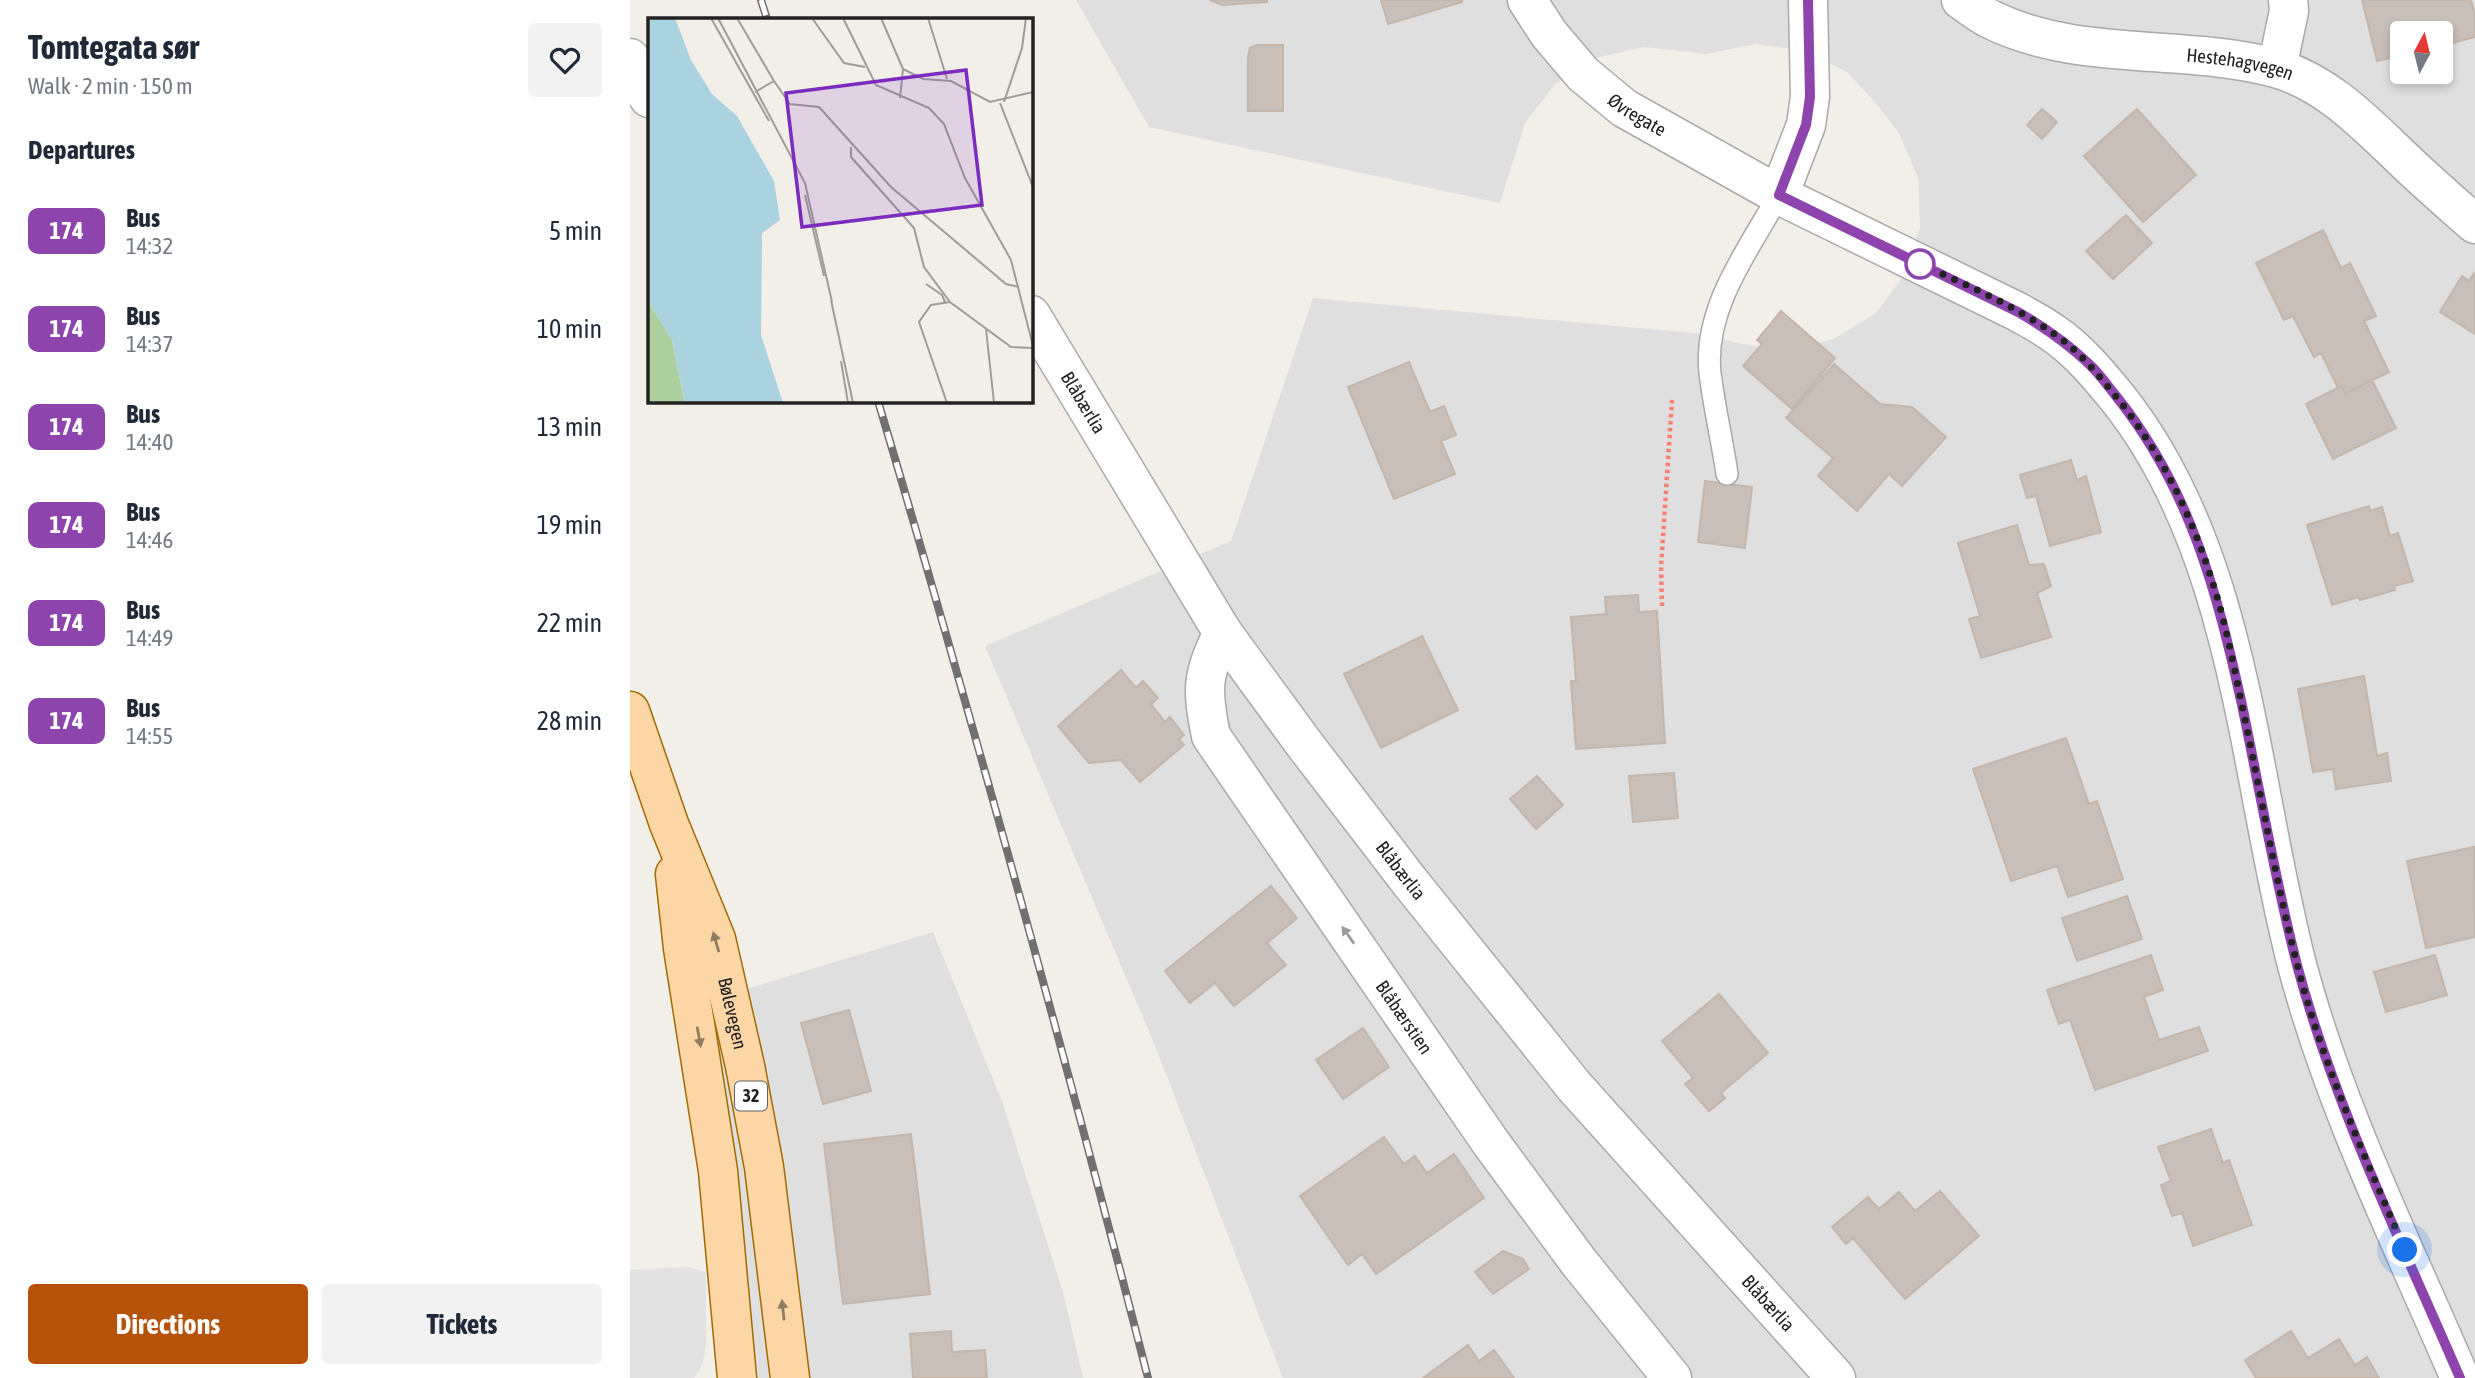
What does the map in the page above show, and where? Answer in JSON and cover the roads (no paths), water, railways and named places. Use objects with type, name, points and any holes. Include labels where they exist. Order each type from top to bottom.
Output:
[{"type":"main road","name":"Bølevegen","points":[[630,711],[669,824],[716,939],[745,1066],[764,1167],[790,1378]]},
{"type":"main road","name":"Bølevegen","points":[[669,824],[684,948],[718,1171],[737,1378]]},
{"type":"street","name":"Øvregate","points":[[1527,0],[1549,34],[1583,74],[1624,108],[1779,195],[2018,312],[2054,334],[2092,366],[2128,411],[2159,457],[2185,510],[2213,582],[2233,663],[2297,965],[2314,1020],[2361,1147],[2460,1378]]},
{"type":"street","points":[[1779,195],[1806,125],[1810,97],[1808,0]]},
{"type":"street","name":"Hestehagvegen","points":[[1961,0],[1988,18],[2033,35],[2083,45],[2214,58],[2277,68],[2317,86],[2352,111],[2475,224]]},
{"type":"street","points":[[2277,68],[2288,0]]},
{"type":"street","points":[[630,58],[648,97]]},
{"type":"street","name":"Blåbærlia","points":[[1032,317],[1223,633],[1304,745],[1574,1086],[1836,1378]]},
{"type":"street","name":"Blåbærstien","points":[[1223,633],[1208,662],[1204,700],[1211,736],[1491,1143],[1578,1261],[1672,1378]]},
{"type":"lane","points":[[1727,474],[1710,371],[1710,344],[1717,313],[1730,281],[1779,195]]},
{"type":"railway","points":[[761,0],[767,18]]},
{"type":"railway","points":[[878,402],[1018,888],[1148,1378]]}]
